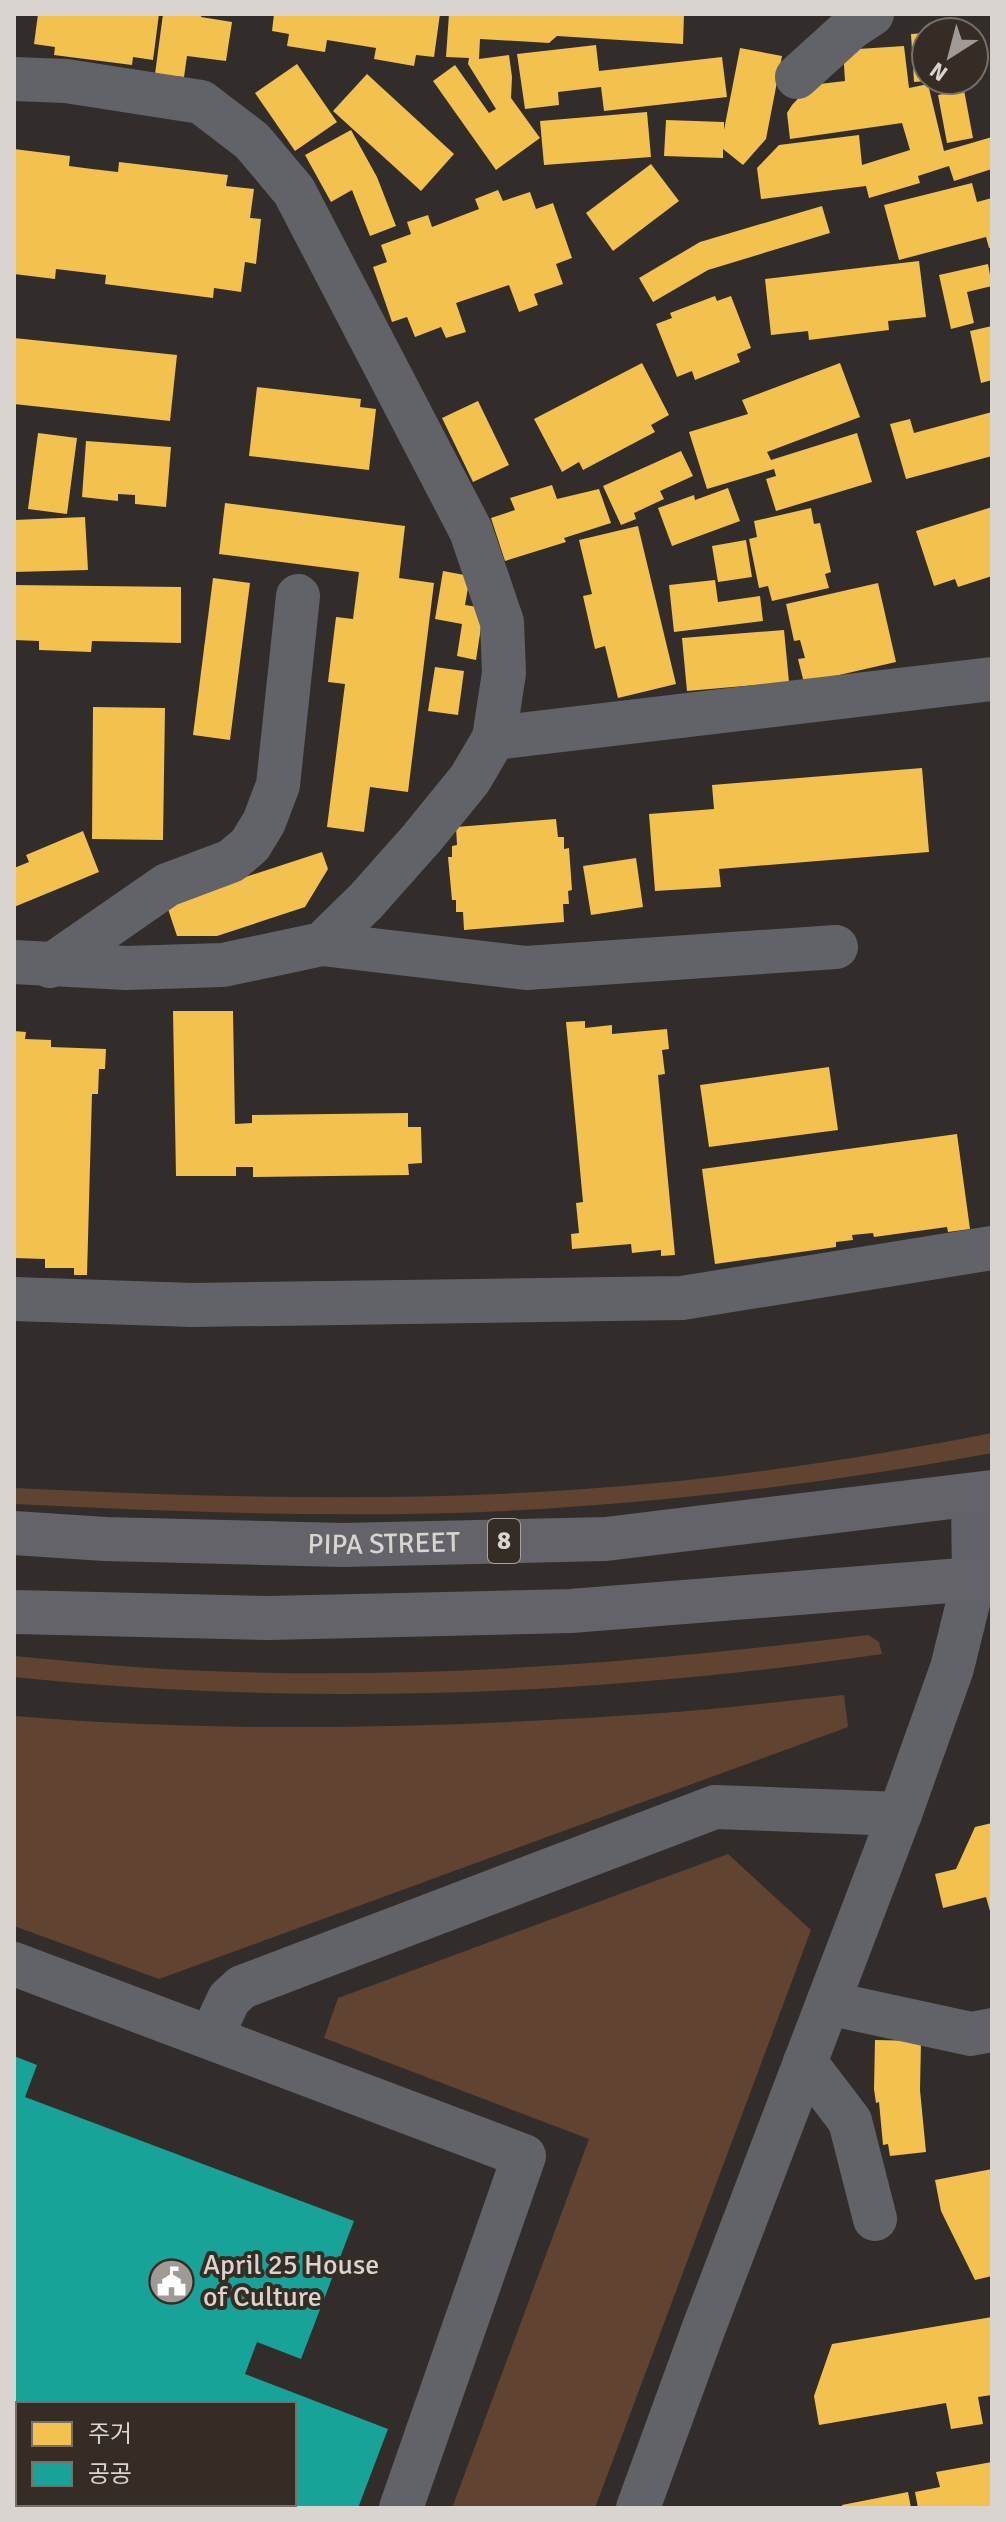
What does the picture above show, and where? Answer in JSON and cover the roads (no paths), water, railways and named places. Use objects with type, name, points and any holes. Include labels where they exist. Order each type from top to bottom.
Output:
[{"type":"main road","name":"PIPA STREET","points":[[14,1533],[105,1539],[342,1545],[606,1539],[983,1493]]},
{"type":"main road","points":[[14,1612],[269,1618],[571,1611],[983,1578]]},
{"type":"street","points":[[797,77],[851,28],[872,14]]},
{"type":"street","points":[[14,79],[66,81],[201,102],[252,141],[294,191],[471,531],[502,622],[504,673],[494,738],[470,779],[422,838],[366,901],[322,944]]},
{"type":"street","points":[[32,964],[167,885],[231,861],[250,845],[264,822],[278,785],[298,596]]},
{"type":"street","points":[[494,738],[992,679]]},
{"type":"street","points":[[32,964],[126,968],[223,965],[322,944],[526,968],[836,947]]},
{"type":"street","points":[[14,1299],[193,1305],[682,1298],[992,1248]]},
{"type":"street","points":[[638,2508],[900,1814],[983,1578],[983,1493]]},
{"type":"street","points":[[211,2037],[229,1999],[242,1987],[715,1807],[900,1814]]},
{"type":"street","points":[[14,1964],[524,2156],[401,2508]]},
{"type":"street","points":[[828,2003],[971,2034],[992,2030]]},
{"type":"street","points":[[805,2062],[850,2121],[875,2219]]},
{"type":"place","name":"April 25 House of Culture","points":[[172,2281]]}]
